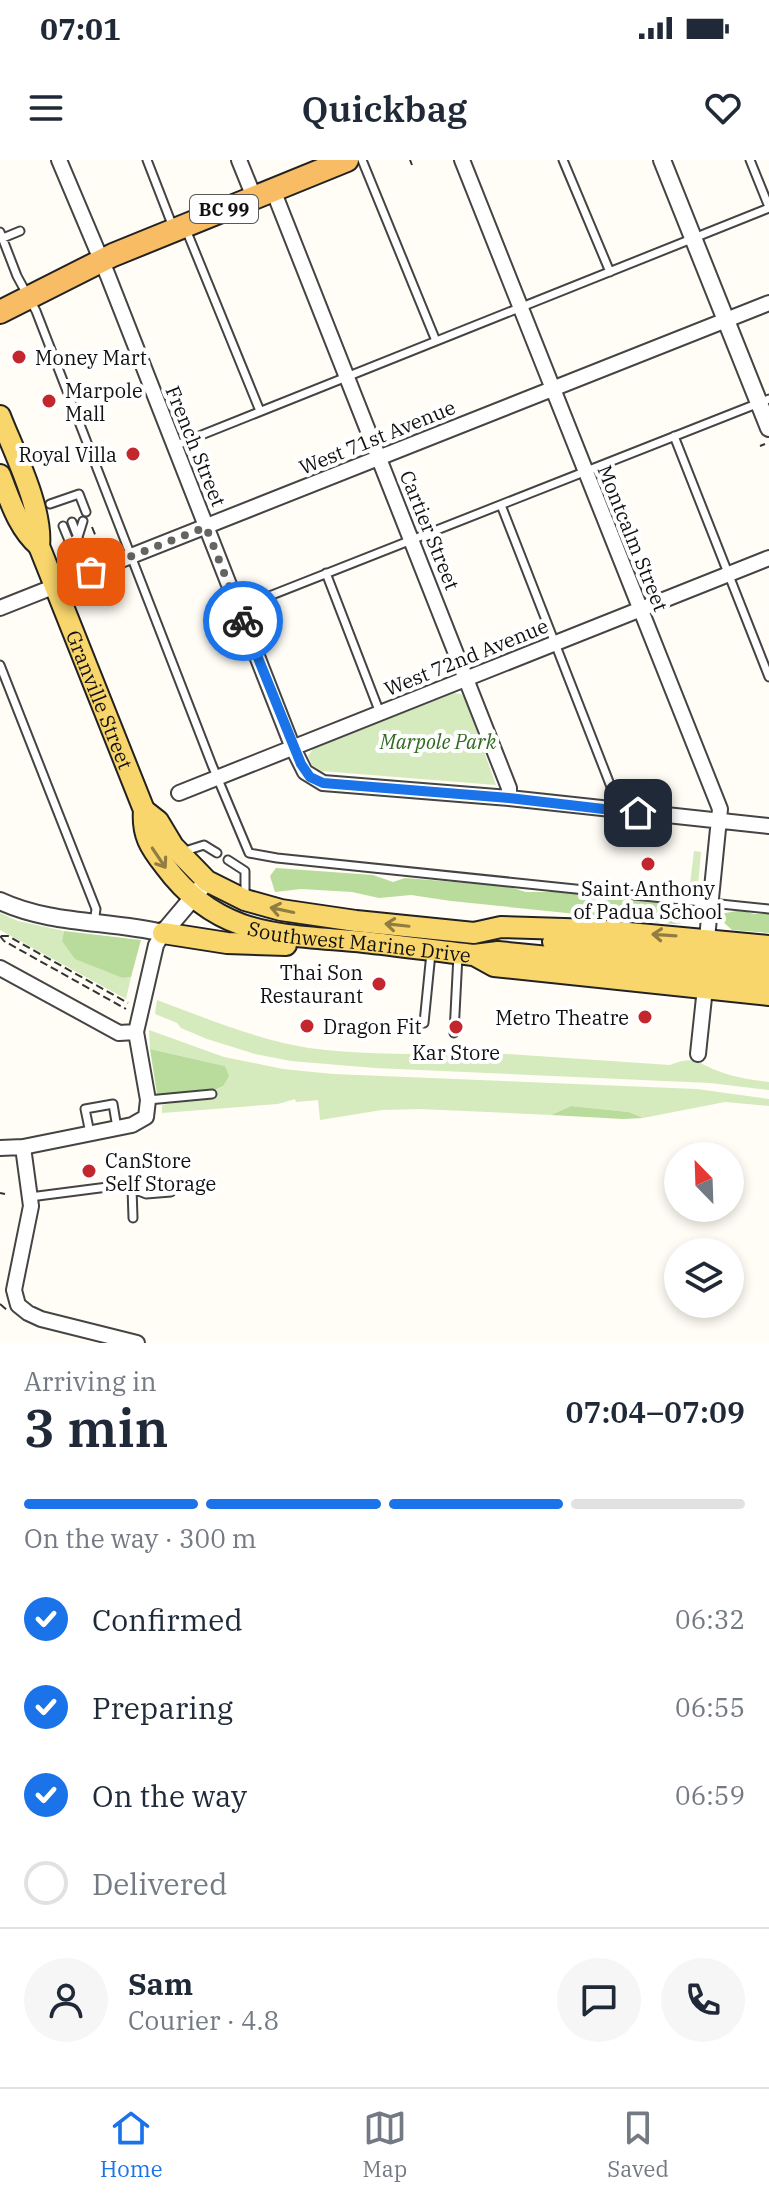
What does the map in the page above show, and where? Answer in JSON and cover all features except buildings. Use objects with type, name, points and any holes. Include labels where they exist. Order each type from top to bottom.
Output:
[{"type":"highway","name":"BC 99","points":[[0,312],[101,260],[341,161]]},
{"type":"main road","name":"Granville Street","points":[[0,416],[37,513],[39,546],[144,810],[142,828],[155,853],[178,884],[193,898]]},
{"type":"main road","name":"Granville Street","points":[[0,475],[19,520],[29,538],[39,546]]},
{"type":"main road","name":"Granville Street","points":[[144,810],[158,821],[179,853],[207,881]]},
{"type":"main road","name":"Southwest Marine Drive","points":[[207,881],[245,900],[320,917],[474,933],[501,927],[596,930],[769,946]]},
{"type":"main road","name":"Southwest Marine Drive","points":[[193,898],[208,910],[235,923],[271,933],[466,954],[494,966],[769,995]]},
{"type":"main road","points":[[163,933],[185,939],[281,946],[309,938]]},
{"type":"main road","points":[[474,933],[769,963]]},
{"type":"main road","points":[[466,954],[498,952],[769,978]]},
{"type":"street","name":"French Street","points":[[59,160],[305,772],[323,783],[509,798],[769,826]]},
{"type":"street","name":"Cartier Street","points":[[239,160],[264,194],[347,375],[468,678],[509,788],[509,798]]},
{"type":"street","name":"Montcalm Street","points":[[462,160],[720,809],[707,938]]},
{"type":"street","points":[[662,160],[726,320],[764,401],[767,436]]},
{"type":"street","name":"West 71st Avenue","points":[[0,608],[769,303]]},
{"type":"street","name":"West 72nd Avenue","points":[[179,793],[769,558]]},
{"type":"street","points":[[0,1148],[23,1147],[90,1134],[144,1120],[148,1114],[148,1100],[136,1032],[156,945],[207,881]]},
{"type":"street","points":[[0,901],[50,918],[137,927],[163,933]]},
{"type":"street","points":[[0,968],[119,1033],[136,1032]]},
{"type":"street","points":[[698,1054],[705,988]]},
{"type":"street","points":[[23,1147],[35,1203],[21,1279],[14,1290],[18,1305],[41,1319],[137,1343]]},
{"type":"lane","points":[[147,160],[260,411]]},
{"type":"lane","points":[[362,160],[436,341]]},
{"type":"lane","points":[[563,160],[610,272]]},
{"type":"lane","points":[[174,446],[769,208],[750,160]]},
{"type":"lane","points":[[20,231],[1,235],[246,849],[255,856],[769,909]]},
{"type":"lane","points":[[238,608],[764,401]]},
{"type":"lane","points":[[674,436],[769,677]]},
{"type":"lane","points":[[54,505],[79,494],[86,512]]},
{"type":"lane","points":[[501,505],[615,795],[614,810]]},
{"type":"lane","points":[[63,526],[68,544],[78,537],[83,521]]},
{"type":"lane","points":[[72,522],[85,556]]},
{"type":"lane","points":[[326,573],[380,713]]},
{"type":"lane","points":[[0,665],[96,909],[94,923]]},
{"type":"lane","points":[[0,698],[11,694]]},
{"type":"lane","points":[[179,853],[204,845],[217,853]]},
{"type":"lane","points":[[228,860],[245,871],[245,900]]},
{"type":"lane","points":[[424,1023],[431,950]]},
{"type":"lane","points":[[454,1033],[466,954]]},
{"type":"lane","points":[[148,1100],[212,1094]]},
{"type":"lane","points":[[90,1134],[85,1109],[113,1104],[117,1128]]},
{"type":"lane","points":[[35,1203],[123,1185],[146,1194],[171,1192]]},
{"type":"lane","points":[[132,1188],[133,1218]]},
{"type":"path","points":[[410,160],[412,165]]},
{"type":"path","points":[[760,446],[767,436]]},
{"type":"path","points":[[92,527],[102,553]]},
{"type":"path","points":[[0,936],[8,936],[128,1003]]},
{"type":"path","points":[[0,936],[126,1009]]},
{"type":"path","points":[[0,1193],[5,1194]]},
{"type":"green space","name":"Marpole Park","points":[[454,693],[465,698],[496,785],[321,771],[312,765],[308,756],[313,749]]},
{"type":"green space","points":[[694,851],[701,852],[698,885],[690,884]]},
{"type":"green space","points":[[276,868],[373,875],[393,882],[405,878],[506,886],[526,892],[566,892],[599,899],[653,901],[677,908],[693,906],[696,916],[690,922],[674,924],[411,895],[379,898],[352,892],[301,889],[275,892],[270,876]]},
{"type":"green space","points":[[741,910],[769,914],[769,933],[732,930],[720,919],[721,914]]},
{"type":"green space","points":[[0,913],[18,921],[64,931],[62,941],[123,978],[131,977],[126,999],[0,930]]},
{"type":"green space","points":[[64,931],[141,940],[131,977],[123,978],[75,959],[62,941]]},
{"type":"green space","points":[[157,1000],[251,1034],[309,1048],[394,1054],[444,1054],[447,1050],[670,1065],[691,1060],[730,1075],[769,1082],[769,1090],[710,1083],[375,1068],[291,1061],[255,1054],[181,1028],[177,1023],[155,1014]]},
{"type":"green space","points":[[149,1030],[224,1057],[283,1069],[333,1074],[697,1089],[769,1099],[769,1106],[725,1102],[643,1118],[629,1112],[571,1106],[551,1115],[420,1109],[382,1110],[320,1120],[318,1100],[296,1102],[295,1099],[278,1104],[162,1113],[162,1105],[214,1095],[223,1086],[225,1066],[150,1049]]},
{"type":"green space","points":[[150,1049],[225,1066],[229,1076],[223,1086],[211,1092],[157,1094]]},
{"type":"green space","points":[[571,1106],[629,1112],[643,1118],[551,1115]]},
{"type":"way so far","points":[[91,572],[206,527],[243,621]]},
{"type":"place","name":"Money Mart","points":[[19,357]]},
{"type":"place","name":"Marpole Mall","points":[[49,401]]},
{"type":"place","name":"Royal Villa","points":[[133,454]]},
{"type":"place","name":"Saint Anthony of Padua School","points":[[648,864]]},
{"type":"place","name":"Thai Son Restaurant","points":[[379,984]]},
{"type":"place","name":"Metro Theatre","points":[[645,1017]]},
{"type":"place","name":"Dragon Fit","points":[[307,1026]]},
{"type":"place","name":"Kar Store","points":[[456,1027]]},
{"type":"place","name":"CanStore Self Storage","points":[[89,1171]]},
{"type":"route","points":[[243,621],[301,764],[315,780],[638,813]]}]
